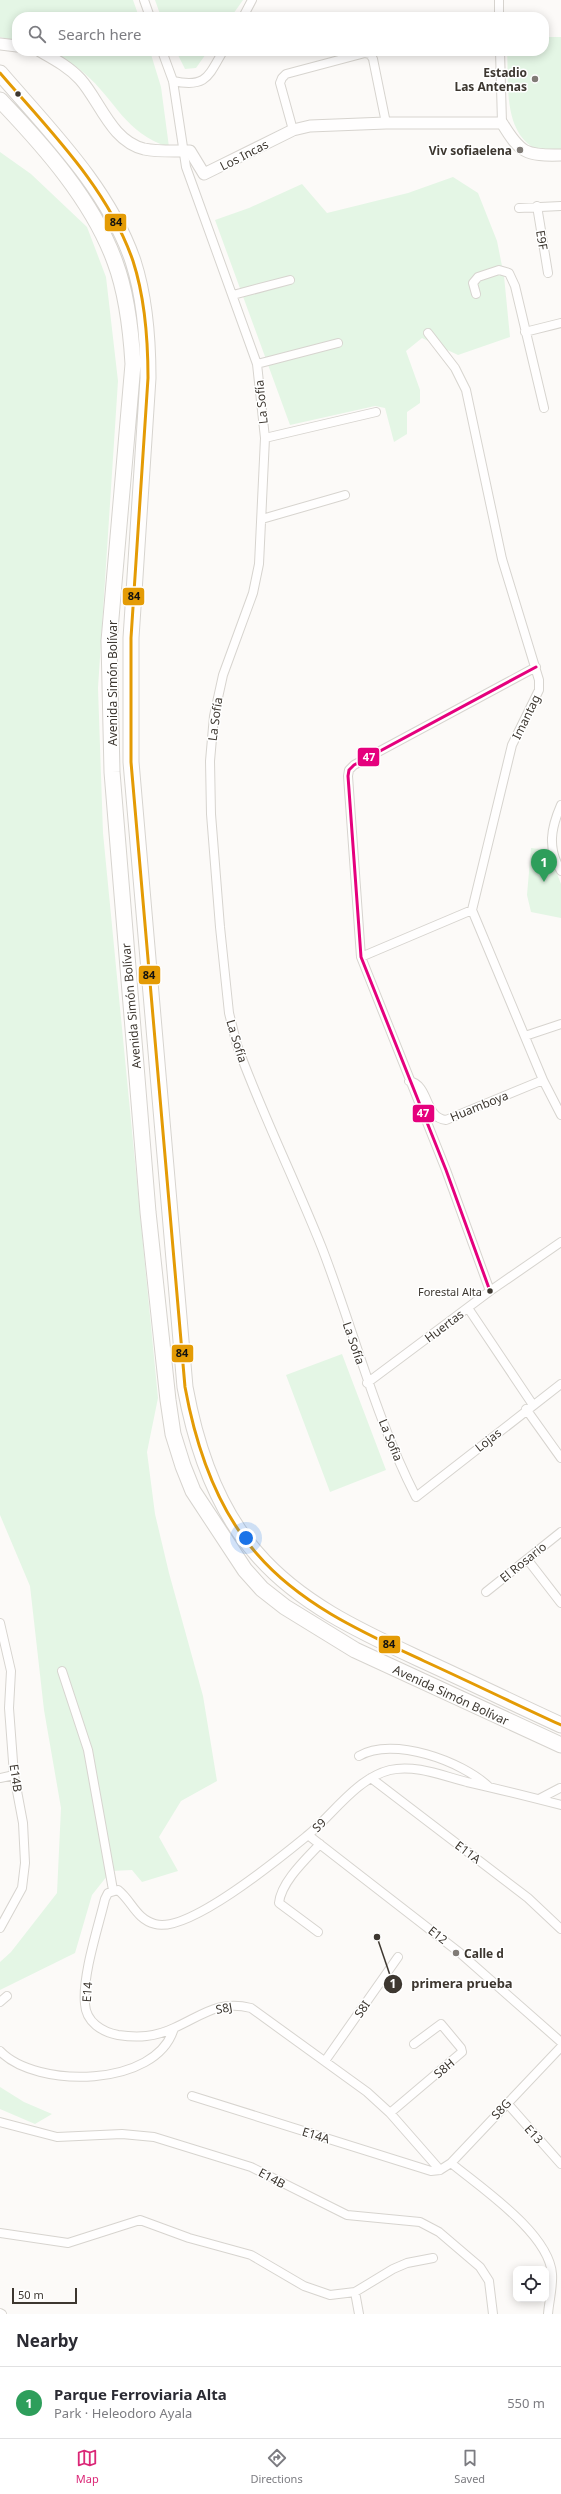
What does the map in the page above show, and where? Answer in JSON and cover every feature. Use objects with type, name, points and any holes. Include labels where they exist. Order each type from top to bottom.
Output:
[{"type":"highway","name":"Avenida Simón Bolívar","points":[[0,73],[80,168],[116,222],[133,261],[148,340],[148,378],[131,638],[131,762],[185,1379],[191,1421],[199,1452],[208,1474],[238,1529],[256,1554],[298,1594],[368,1634],[561,1725]]},
{"type":"highway","name":"Avenida Simón Bolívar","points":[[0,100],[55,160],[100,228],[116,263],[131,335],[133,364],[109,641],[112,772],[148,1212],[168,1400],[174,1434],[183,1466],[193,1491],[245,1570],[262,1589],[285,1607],[355,1650],[561,1745]]},
{"type":"street","points":[[144,0],[148,12]]},
{"type":"street","points":[[246,12],[252,0]]},
{"type":"street","points":[[499,0],[500,12]]},
{"type":"street","points":[[0,44],[12,45]]},
{"type":"street","points":[[49,56],[60,62],[79,78],[93,96],[110,124],[127,141],[143,149],[182,151]]},
{"type":"street","name":"La Sofía","points":[[164,56],[173,81],[182,151],[186,167],[257,364],[265,438],[259,564],[253,593],[223,675],[214,716],[210,761],[211,814],[229,1013],[247,1073],[322,1249],[367,1383]]},
{"type":"street","points":[[173,81],[194,84],[207,79],[220,56]]},
{"type":"street","points":[[293,130],[280,83],[282,78],[286,74],[354,56]]},
{"type":"street","points":[[371,56],[386,122]]},
{"type":"street","points":[[500,56],[502,123],[511,138],[522,150],[534,156],[561,156]]},
{"type":"street","name":"Los Incas","points":[[182,151],[190,151],[204,174],[293,130],[329,124],[386,122],[502,123]]},
{"type":"street","name":"E9F","points":[[537,206],[548,273]]},
{"type":"street","points":[[519,208],[561,206]]},
{"type":"street","points":[[476,294],[473,283],[478,277],[500,270],[509,273],[516,286],[525,332],[544,408]]},
{"type":"street","points":[[233,295],[290,280]]},
{"type":"street","points":[[525,332],[561,323]]},
{"type":"street","name":"Imantag","points":[[428,333],[456,368],[466,390],[502,559],[536,667],[539,690],[512,745],[472,910]]},
{"type":"street","points":[[257,364],[338,343]]},
{"type":"street","points":[[265,438],[376,412]]},
{"type":"street","points":[[262,519],[345,495]]},
{"type":"street","points":[[490,1291],[446,1170],[409,1081],[361,957],[349,770],[354,765],[536,667]]},
{"type":"street","points":[[561,805],[551,838],[552,854],[561,871]]},
{"type":"street","points":[[361,957],[472,910],[542,1080],[561,1115]]},
{"type":"street","points":[[525,1036],[561,1024]]},
{"type":"street","name":"Huamboya","points":[[409,1081],[419,1086],[434,1115],[440,1120],[446,1120],[542,1080]]},
{"type":"street","name":"Huertas","points":[[367,1383],[490,1291],[561,1242]]},
{"type":"street","points":[[468,1308],[561,1458]]},
{"type":"street","name":"La Sofia","points":[[367,1383],[404,1473],[416,1496]]},
{"type":"street","name":"Lojas","points":[[416,1496],[561,1384]]},
{"type":"street","name":"El Rosario","points":[[486,1592],[561,1532]]},
{"type":"street","points":[[527,1559],[561,1604]]},
{"type":"street","name":"E14B","points":[[0,1623],[11,1671],[8,1708],[14,1775],[23,1823],[25,1863],[22,1888],[0,1928]]},
{"type":"street","points":[[62,1671],[88,1750],[113,1890]]},
{"type":"street","points":[[359,1756],[369,1750],[385,1749],[429,1755],[474,1774],[490,1787]]},
{"type":"street","name":"S9","points":[[113,1890],[118,1890],[124,1894],[142,1918],[154,1924],[167,1926],[188,1920],[213,1906],[308,1835],[371,1778],[388,1770],[415,1769],[561,1805]]},
{"type":"street","points":[[0,1778],[14,1775]]},
{"type":"street","name":"E11A","points":[[371,1778],[528,1898],[561,1929]]},
{"type":"street","points":[[539,1799],[560,1788]]},
{"type":"street","name":"E12","points":[[308,1835],[460,1953],[561,2042]]},
{"type":"street","points":[[318,1932],[279,1903],[283,1890],[295,1873],[320,1844]]},
{"type":"street","name":"E14","points":[[113,1890],[105,1899],[86,1986],[84,2006],[92,2023],[109,2033],[130,2037],[153,2036],[174,2028]]},
{"type":"street","name":"S8I","points":[[325,2061],[398,1957]]},
{"type":"street","points":[[0,2002],[7,1996]]},
{"type":"street","name":"S8J","points":[[174,2028],[216,2007],[235,2005],[251,2008],[367,2092],[390,2114],[440,2170]]},
{"type":"street","name":"S8H","points":[[390,2114],[462,2052],[461,2048],[441,2024],[414,2044]]},
{"type":"street","points":[[0,2051],[8,2059],[29,2068],[59,2075],[92,2076],[122,2073],[148,2060],[165,2046],[171,2038],[174,2028]]},
{"type":"street","name":"S8G","points":[[440,2170],[451,2163],[561,2047]]},
{"type":"street","name":"E14A","points":[[192,2096],[431,2171],[440,2170]]},
{"type":"street","name":"E13","points":[[507,2103],[561,2164]]},
{"type":"street","name":"E14B","points":[[0,2122],[57,2137],[122,2134],[154,2137],[251,2167],[347,2215],[420,2222],[438,2232],[480,2267],[489,2281],[493,2314]]},
{"type":"street","points":[[451,2163],[527,2227],[545,2249],[552,2274],[548,2314]]},
{"type":"street","points":[[0,2233],[68,2243],[140,2220],[188,2238],[251,2255],[304,2286],[330,2295],[355,2292],[402,2265],[433,2258]]},
{"type":"street","points":[[355,2292],[359,2314]]},
{"type":"green space","points":[[0,0],[133,0],[137,12],[12,12],[12,40],[0,37]]},
{"type":"green space","points":[[155,0],[243,0],[235,12],[159,12]]},
{"type":"green space","name":"Estadio Las Antenas","points":[[549,37],[561,37],[561,151],[550,151],[534,148],[522,137],[516,127],[512,115],[508,89],[507,56],[549,56]]},
{"type":"green space","points":[[58,56],[152,56],[161,87],[169,147],[154,141],[131,125],[95,83],[72,64]]},
{"type":"green space","points":[[178,56],[204,56],[196,68],[185,69]]},
{"type":"green space","points":[[0,152],[31,174],[87,227],[106,277],[118,381],[98,688],[103,833],[158,1398],[147,1452],[155,1514],[169,1573],[203,1696],[217,1781],[181,1801],[159,1837],[178,1871],[142,1882],[132,1870],[111,1871],[92,1895],[75,1953],[0,1990],[0,1962],[11,1952],[57,1893],[61,1808],[44,1710],[30,1586],[0,1515]]},
{"type":"green space","points":[[453,177],[478,193],[497,241],[504,276],[510,337],[458,355],[422,338],[406,351],[420,390],[420,403],[407,412],[407,434],[394,442],[385,408],[375,406],[290,425],[215,220],[249,208],[302,184],[327,213],[408,193]]},
{"type":"green space","points":[[531,848],[548,850],[561,884],[561,918],[531,912],[527,895]]},
{"type":"green space","points":[[342,1354],[386,1470],[330,1492],[286,1375]]},
{"type":"green space","points":[[0,2087],[24,2102],[52,2114],[35,2124],[0,2109]]},
{"type":"transit line","name":"84","points":[[0,73],[76,161],[109,209],[122,234],[133,261],[143,304],[148,378],[131,638],[131,762],[185,1387],[195,1432],[202,1454],[219,1497],[230,1517],[257,1554],[274,1572],[293,1588],[313,1603],[356,1628],[561,1725]]},
{"type":"transit line","name":"47","points":[[490,1291],[446,1170],[361,957],[348,776],[349,770],[354,765],[536,667]]},
{"type":"place","name":"Estadio Las Antenas","points":[[535,79]]},
{"type":"place","name":"Viv sofiaelena","points":[[520,150]]},
{"type":"place","name":"Parque Ferroviaria Alta","points":[[544,882]]},
{"type":"place","name":"Forestal Alta","points":[[490,1291]]},
{"type":"place","name":"primera prueba","points":[[377,1937]]},
{"type":"place","name":"Calle d","points":[[456,1953]]}]
